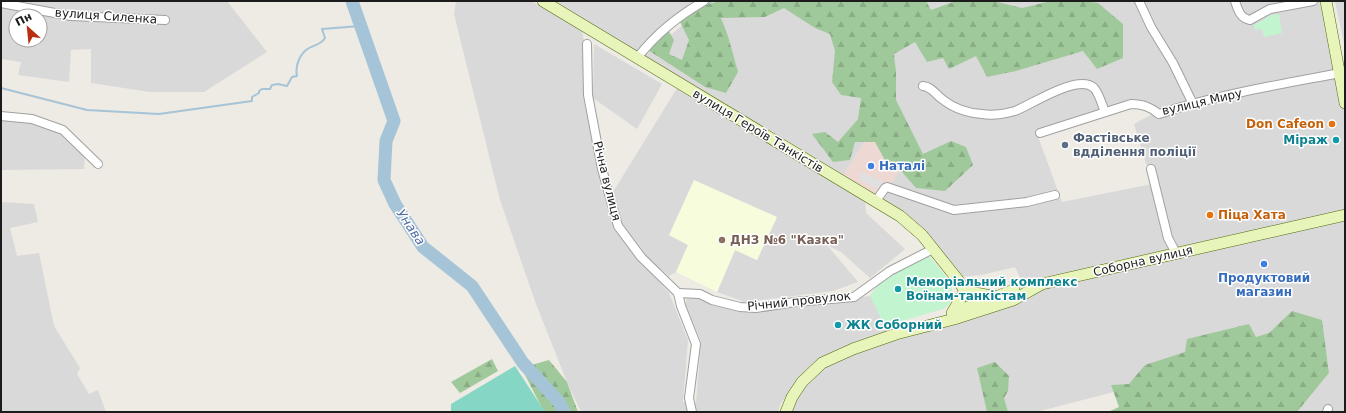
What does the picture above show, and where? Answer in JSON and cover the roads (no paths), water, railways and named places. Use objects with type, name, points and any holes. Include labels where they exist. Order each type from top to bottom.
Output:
[{"type":"main road","name":"вулиця Героїв Танкістів","points":[[543,1],[900,216],[916,230],[933,249],[965,291],[993,295],[1013,295]]},
{"type":"main road","points":[[1326,1],[1342,73],[1345,103]]},
{"type":"main road","name":"Соборна вулиця","points":[[786,412],[792,397],[802,382],[822,363],[853,348],[933,324],[1042,284],[1345,215]]},
{"type":"main road","name":"вулиця Героїв Танкістів","points":[[958,280],[993,295]]},
{"type":"main road","points":[[952,313],[965,291]]},
{"type":"main road","points":[[993,295],[993,302],[990,305],[933,324],[952,313],[993,295]]},
{"type":"street","points":[[637,58],[664,28],[684,12],[704,1]]},
{"type":"street","points":[[1140,1],[1151,27],[1173,63],[1193,104]]},
{"type":"street","points":[[1235,1],[1240,14],[1244,18],[1250,20],[1270,9],[1313,1]]},
{"type":"street","name":"вулиця Силенка","points":[[1,3],[71,16],[165,20]]},
{"type":"street","name":"Річна вулиця","points":[[587,44],[588,95],[602,169],[618,226],[641,257],[678,293],[681,306],[696,344],[689,398],[692,412]]},
{"type":"street","name":"вулиця Миру","points":[[1040,133],[1131,104],[1138,104],[1151,108],[1159,114],[1193,104],[1342,73]]},
{"type":"street","points":[[923,86],[929,87],[952,106],[967,112],[998,115],[1015,111],[1062,88],[1090,85],[1095,89],[1105,112]]},
{"type":"street","points":[[1,116],[32,119],[63,130],[98,164]]},
{"type":"street","points":[[1151,169],[1168,238],[1176,254]]},
{"type":"street","points":[[876,201],[887,187],[954,210],[1027,202],[1055,195]]},
{"type":"street","name":"Річний провулок","points":[[678,293],[700,294],[712,300],[740,307],[756,308],[795,302],[854,297],[890,271],[933,249]]},
{"type":"waterway","name":"Унава","points":[[352,1],[394,121],[386,141],[384,180],[395,204],[423,247],[472,286],[523,363],[559,402],[564,412]]},
{"type":"waterway","points":[[704,5],[712,1]]},
{"type":"waterway","points":[[1,88],[87,110],[159,114],[252,101],[252,97],[259,93],[262,89],[270,89],[272,85],[278,84],[287,86],[292,77],[297,76],[297,65],[301,55],[308,48],[321,43],[325,38],[322,29],[360,26]]},
{"type":"place","name":"Don Cafeon","points":[[1332,124]]},
{"type":"place","name":"Міраж","points":[[1336,140]]},
{"type":"place","name":"Фастівське вдділення поліції","points":[[1065,145]]},
{"type":"place","name":"Наталі","points":[[871,166]]},
{"type":"place","name":"Піца Хата","points":[[1210,215]]},
{"type":"place","name":"ДНЗ №6 \"Казка\"","points":[[722,240]]},
{"type":"place","name":"Продуктовий магазин","points":[[1264,264]]},
{"type":"place","name":"Меморіальний комплекс Воїнам-танкістам","points":[[898,289]]},
{"type":"place","name":"ЖК Соборний","points":[[838,325]]}]
